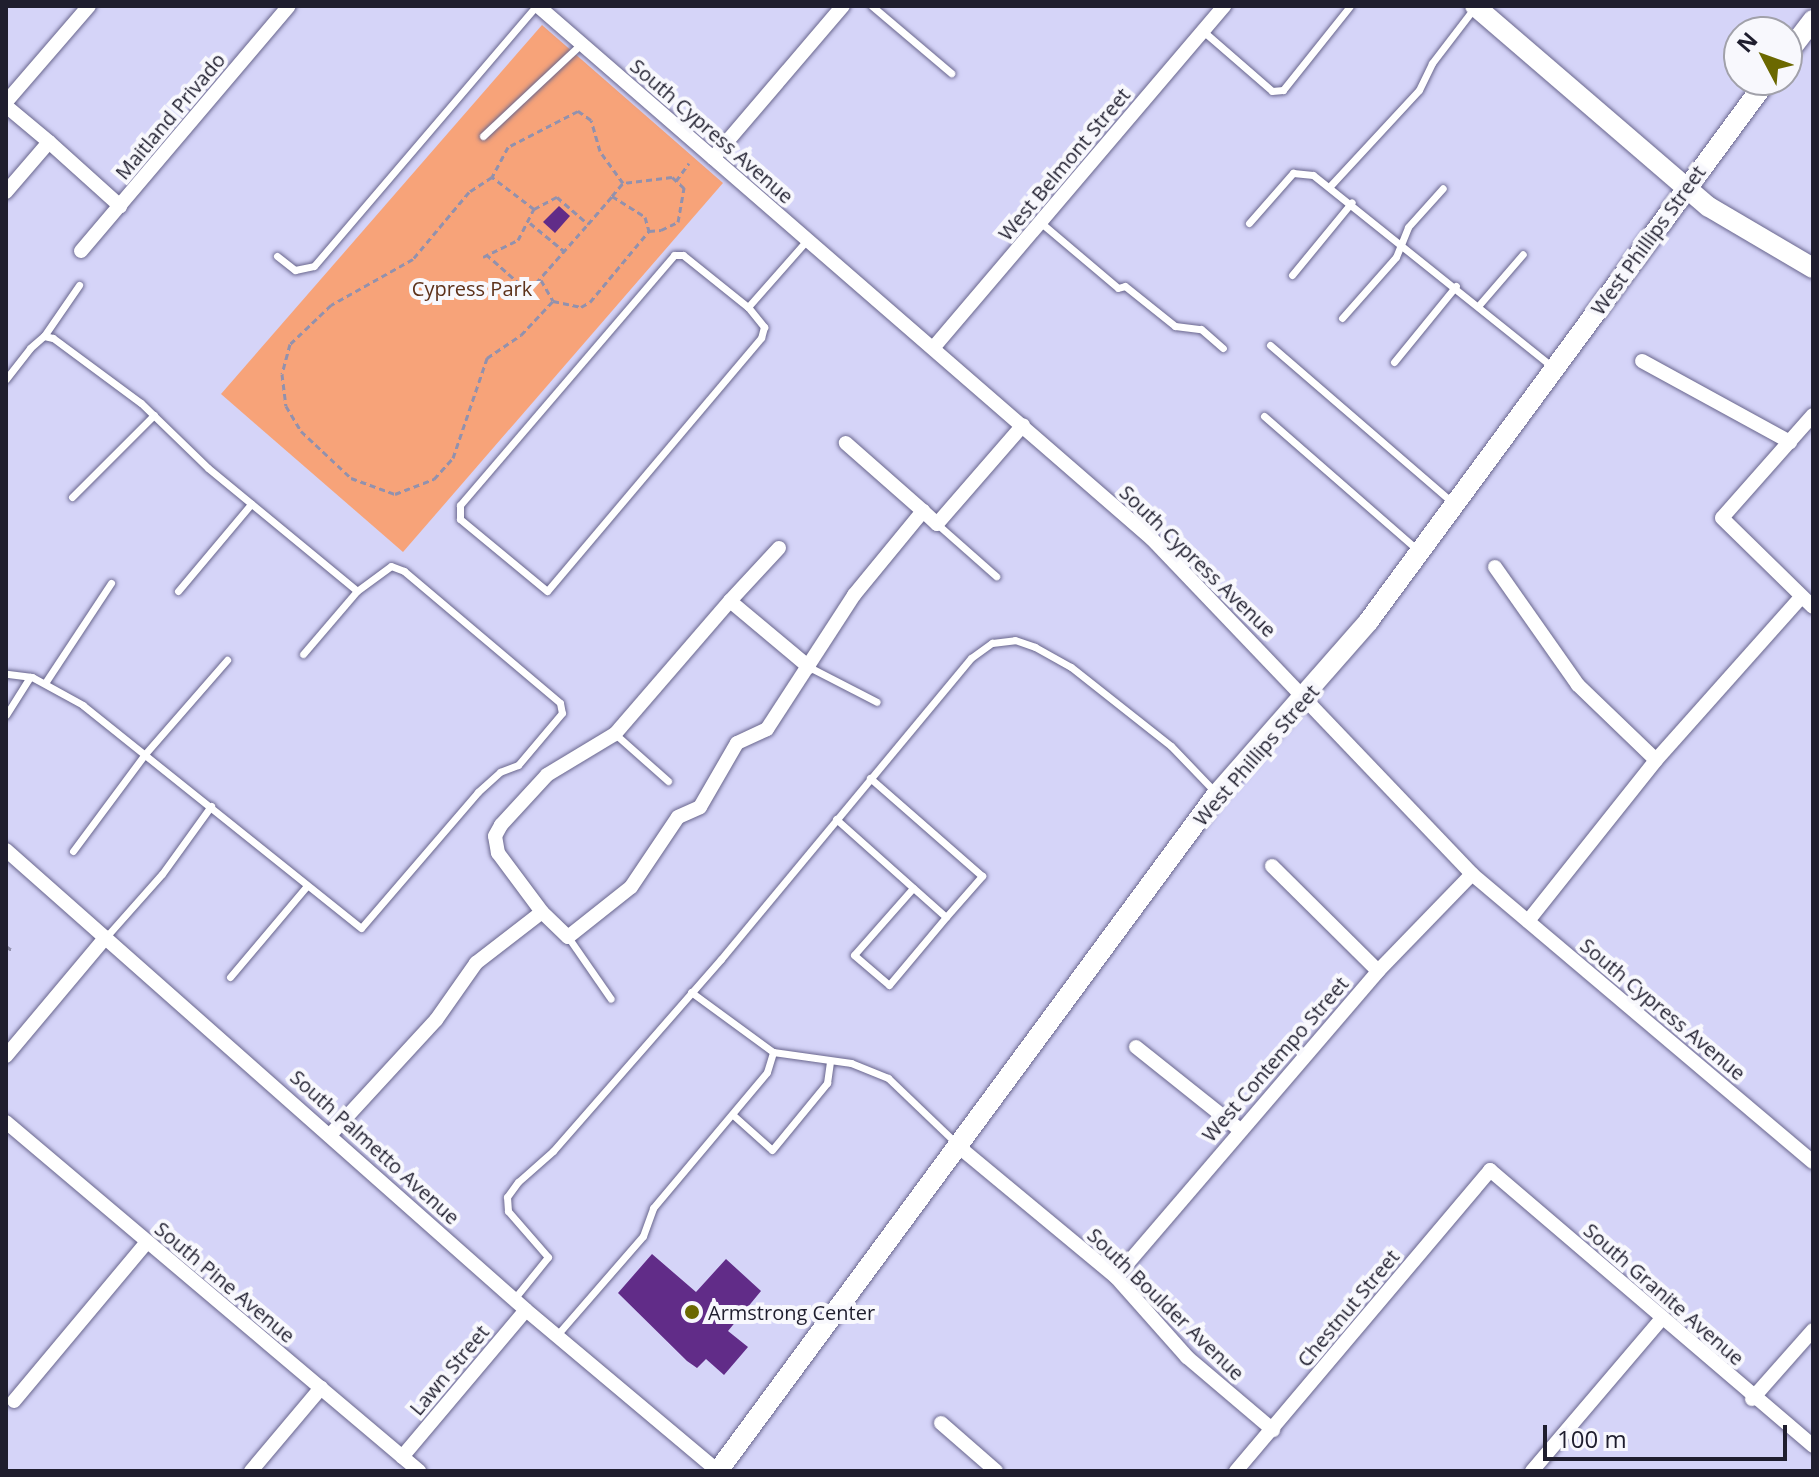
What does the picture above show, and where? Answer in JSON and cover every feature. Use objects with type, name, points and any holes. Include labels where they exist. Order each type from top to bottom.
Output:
[{"type":"street","points":[[89,6],[6,104],[120,206]]},
{"type":"street","name":"Maitland Privado","points":[[81,251],[289,6]]},
{"type":"street","name":"South Cypress Avenue","points":[[537,6],[1152,539],[1307,696],[1472,874],[1813,1162]]},
{"type":"street","points":[[713,158],[843,6]]},
{"type":"street","name":"West Belmont Street","points":[[934,347],[1224,6]]},
{"type":"street","points":[[1475,6],[1709,207],[1813,268]]},
{"type":"street","name":"West Phillips Street","points":[[718,1471],[1217,794],[1307,696],[1420,552],[1755,96]]},
{"type":"street","points":[[6,192],[49,142]]},
{"type":"street","points":[[1642,361],[1790,442]]},
{"type":"street","points":[[1813,415],[1722,518],[1813,607]]},
{"type":"street","points":[[846,443],[937,524],[1023,425]]},
{"type":"street","points":[[779,548],[615,734],[541,779],[495,836],[498,853],[542,912],[568,937],[631,887],[678,817],[700,807],[737,743],[767,729],[877,564],[923,511]]},
{"type":"street","points":[[1495,567],[1578,685],[1656,760]]},
{"type":"street","points":[[1528,921],[1656,760],[1801,597]]},
{"type":"street","points":[[730,601],[809,667]]},
{"type":"street","name":"South Palmetto Avenue","points":[[6,850],[331,1134],[526,1310],[718,1471]]},
{"type":"street","points":[[1272,866],[1378,971]]},
{"type":"street","name":"West Contempo Street","points":[[1116,1277],[1378,971],[1472,874]]},
{"type":"street","points":[[331,1134],[436,1020],[476,963],[542,912]]},
{"type":"street","points":[[6,1056],[106,937]]},
{"type":"street","points":[[1136,1047],[1240,1130]]},
{"type":"street","name":"South Pine Avenue","points":[[6,1122],[419,1471]]},
{"type":"street","name":"South Boulder Avenue","points":[[958,1146],[1116,1277],[1187,1357],[1273,1430]]},
{"type":"street","name":"South Granite Avenue","points":[[1490,1170],[1752,1399],[1813,1446]]},
{"type":"street","name":"Chestnut Street","points":[[1236,1471],[1490,1170]]},
{"type":"street","points":[[14,1401],[146,1243]]},
{"type":"street","name":"Lawn Street","points":[[402,1457],[526,1310]]},
{"type":"street","points":[[1532,1471],[1662,1318]]},
{"type":"street","points":[[1752,1399],[1813,1330]]},
{"type":"street","points":[[251,1471],[321,1388]]},
{"type":"street","points":[[941,1423],[996,1471]]},
{"type":"lane","points":[[277,256],[295,270],[314,266],[537,6]]},
{"type":"lane","points":[[872,6],[951,73]]},
{"type":"lane","points":[[1203,31],[1272,91],[1283,90],[1350,6]]},
{"type":"lane","points":[[1331,185],[1419,90],[1432,63],[1475,6]]},
{"type":"lane","points":[[483,136],[581,44]]},
{"type":"lane","points":[[1249,223],[1293,173],[1331,185],[1555,368]]},
{"type":"lane","points":[[1342,318],[1396,257],[1401,240],[1443,188]]},
{"type":"lane","points":[[1292,275],[1352,202]]},
{"type":"lane","points":[[1040,222],[1118,288],[1125,286],[1175,326],[1201,329],[1223,348]]},
{"type":"lane","points":[[748,307],[807,239]]},
{"type":"lane","points":[[1479,305],[1523,254]]},
{"type":"lane","points":[[674,255],[683,255],[748,307],[764,327],[761,338],[547,591],[460,519],[460,505],[483,475],[674,255]]},
{"type":"lane","points":[[6,379],[44,336],[79,285]]},
{"type":"lane","points":[[1394,362],[1456,286]]},
{"type":"lane","points":[[44,336],[84,359],[154,415],[251,504],[357,591]]},
{"type":"lane","points":[[1270,345],[1403,464],[1455,504]]},
{"type":"lane","points":[[72,497],[154,415]]},
{"type":"lane","points":[[1264,416],[1420,552]]},
{"type":"lane","points":[[178,591],[251,504]]},
{"type":"lane","points":[[937,524],[996,576]]},
{"type":"lane","points":[[6,674],[30,677],[45,683],[145,754],[361,928],[478,792],[500,772],[518,765],[562,713],[560,703],[404,571],[391,566],[357,591],[303,654]]},
{"type":"lane","points":[[45,683],[111,583]]},
{"type":"lane","points":[[514,1299],[548,1257],[508,1211],[507,1197],[691,992],[971,658],[992,643],[1015,640],[1071,667],[1171,746],[1217,794]]},
{"type":"lane","points":[[73,851],[145,754],[227,660]]},
{"type":"lane","points":[[809,667],[877,702]]},
{"type":"lane","points":[[6,715],[30,677]]},
{"type":"lane","points":[[615,734],[668,781]]},
{"type":"lane","points":[[870,778],[982,876],[889,985],[854,955],[913,888]]},
{"type":"lane","points":[[106,937],[162,874],[211,806]]},
{"type":"lane","points":[[836,819],[946,917]]},
{"type":"lane","points":[[230,977],[307,886]]},
{"type":"lane","points":[[568,937],[611,999]]},
{"type":"lane","points":[[691,992],[773,1052],[830,1061],[888,1078],[958,1146]]},
{"type":"lane","points":[[557,1335],[643,1236],[653,1208],[767,1072],[773,1052]]},
{"type":"lane","points":[[733,1115],[772,1150],[827,1083],[830,1061]]},
{"type":"path","points":[[553,301],[521,335],[487,358],[453,458],[434,479],[395,494],[351,478],[301,431],[286,406],[282,374],[290,344],[305,326],[331,305],[413,259],[469,192],[492,177],[508,147],[578,111],[591,120],[600,151],[623,183]]},
{"type":"path","points":[[676,181],[689,163]]},
{"type":"path","points":[[492,177],[534,209]]},
{"type":"path","points":[[540,279],[553,301],[581,307],[590,302],[649,231],[678,222],[684,188],[676,181],[623,183],[588,224],[540,279],[520,284],[484,255],[518,240],[530,222],[534,209],[557,197],[588,224]]},
{"type":"path","points":[[612,196],[645,217],[649,231]]},
{"type":"path","points":[[530,222],[564,251]]},
{"type":"path","points":[[6,946],[13,951]]},
{"type":"green space","name":"Cypress Park","points":[[542,25],[723,183],[403,552],[221,394]]},
{"type":"building","points":[[559,206],[570,216],[555,233],[543,222]]},
{"type":"building","name":"Armstrong Center","points":[[652,1254],[696,1292],[726,1259],[761,1291],[728,1331],[748,1347],[724,1375],[706,1359],[697,1368],[687,1361],[618,1293]]},
{"type":"place","name":"Armstrong Center","points":[[692,1312]]}]
